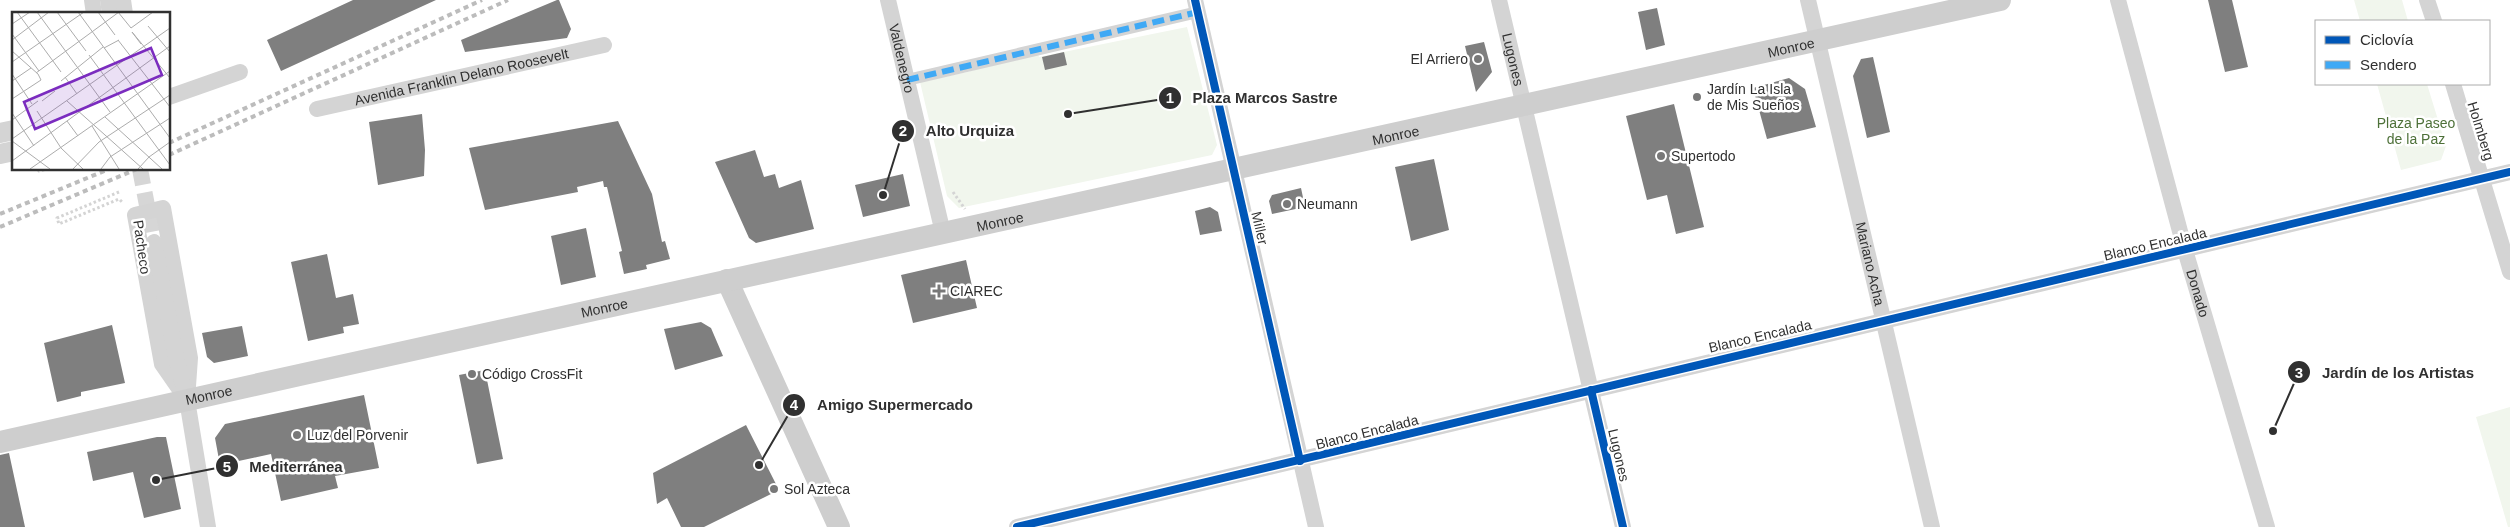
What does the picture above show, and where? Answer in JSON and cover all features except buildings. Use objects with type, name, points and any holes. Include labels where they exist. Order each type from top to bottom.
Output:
[{"type":"main road","name":"Monroe","points":[[0,442],[974,226],[1524,109],[2000,0]]},
{"type":"main road","points":[[728,280],[839,527]]},
{"type":"street","name":"Valdenegro","points":[[888,0],[943,233]]},
{"type":"street","name":"Lugones","points":[[1499,0],[1623,527]]},
{"type":"street","name":"Mariano Acha","points":[[1808,0],[1932,527]]},
{"type":"street","name":"Donado","points":[[2118,0],[2185,250],[2267,527]]},
{"type":"street","points":[[2428,0],[2434,20]]},
{"type":"street","points":[[907,80],[1196,6]]},
{"type":"street","name":"Miller","points":[[1196,6],[1316,527]]},
{"type":"street","name":"Avenida Franklin Delano Roosevelt","points":[[317,109],[604,46]]},
{"type":"street","points":[[170,97],[240,72]]},
{"type":"street","name":"Holmberg","points":[[2453,85],[2510,272]]},
{"type":"street","name":"Blanco Encalada","points":[[1017,527],[2510,172]]},
{"type":"street","name":"Pacheco","points":[[163,208],[190,358],[187,400],[162,364],[135,215],[163,208]]},
{"type":"street","name":"Pacheco","points":[[154,242],[177,362],[187,400],[208,527]]},
{"type":"path","points":[[951,185],[953,194],[962,202],[974,226]]},
{"type":"path","points":[[119,199],[59,224],[57,218],[118,193],[119,199],[135,215]]},
{"type":"green space","points":[[2354,0],[2402,0],[2408,20],[2360,20]]},
{"type":"green space","points":[[1187,27],[1217,145],[1212,155],[959,208],[947,196],[920,82],[968,72],[1037,50],[1039,57]]},
{"type":"green space","name":"Plaza Paseo de la Paz","points":[[2377,85],[2427,85],[2446,146],[2441,160],[2401,170]]},
{"type":"green space","points":[[2510,407],[2510,527],[2508,527],[2476,417]]},
{"type":"tunnel","points":[[140,170],[154,242]]},
{"type":"railway","points":[[170,143],[482,0]]},
{"type":"railway","points":[[170,155],[508,0]]},
{"type":"railway","points":[[0,214],[107,170]]},
{"type":"railway","points":[[0,227],[135,170]]},
{"type":"marked path","points":[[907,80],[1198,12]]},
{"type":"cycle path","points":[[1195,0],[1300,461]]},
{"type":"cycle path","points":[[1017,527],[2510,172]]},
{"type":"cycle path","points":[[1591,390],[1623,527]]},
{"type":"place","name":"El Arriero","points":[[1478,59]]},
{"type":"place","name":"Jardín La Isla de Mis Sueños","points":[[1697,97]]},
{"type":"place","name":"Plaza Marcos Sastre","points":[[1068,114]]},
{"type":"place","name":"Supertodo","points":[[1661,156]]},
{"type":"place","name":"Alto Urquiza","points":[[883,195]]},
{"type":"place","name":"Neumann","points":[[1287,204]]},
{"type":"place","name":"CIAREC","points":[[939,291]]},
{"type":"place","name":"Código CrossFit","points":[[472,374]]},
{"type":"place","name":"Jardín de los Artistas","points":[[2273,431]]},
{"type":"place","name":"Luz del Porvenir","points":[[297,435]]},
{"type":"place","name":"Amigo Supermercado","points":[[759,465]]},
{"type":"place","name":"Mediterránea","points":[[156,480]]},
{"type":"place","name":"Sol Azteca","points":[[774,489]]}]
